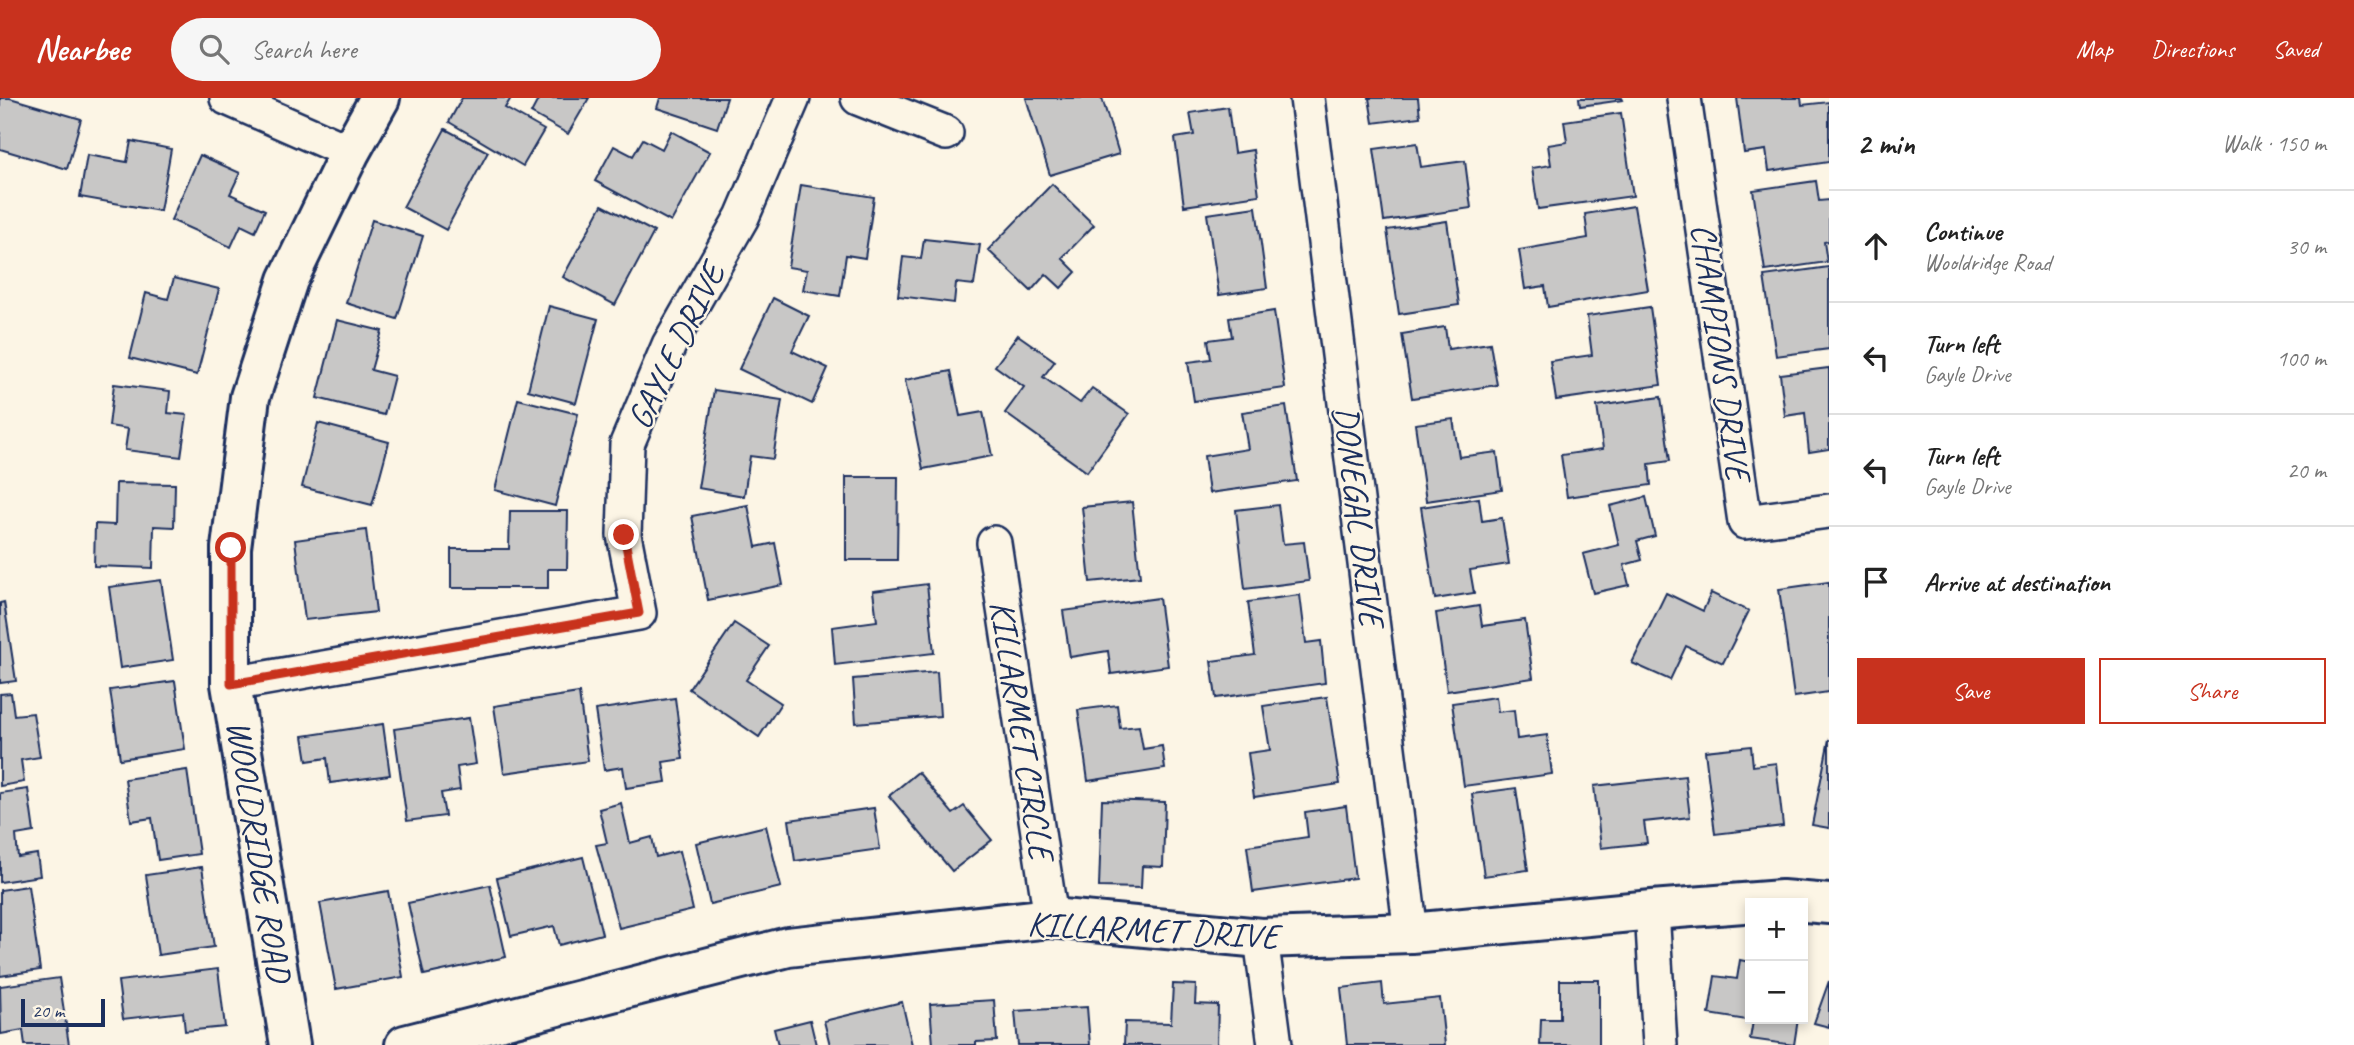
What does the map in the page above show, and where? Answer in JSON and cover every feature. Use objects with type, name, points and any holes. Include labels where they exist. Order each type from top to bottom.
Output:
[{"type":"street","points":[[227,98],[350,152]]},
{"type":"street","name":"WOOLDRIDGE ROAD","points":[[290,1045],[231,684],[231,548],[250,397],[288,280],[350,152],[380,98]]},
{"type":"street","name":"GAYLE DRIVE","points":[[231,684],[639,613],[624,535],[627,444],[669,345],[742,217],[793,98]]},
{"type":"street","points":[[858,98],[946,133]]},
{"type":"street","name":"DONEGAL DRIVE","points":[[1307,98],[1411,933]]},
{"type":"street","name":"CHAMPIONS DRIVE","points":[[1684,98],[1745,522],[1829,510]]},
{"type":"street","name":"KILLARMET CIRCLE","points":[[993,542],[1051,918]]},
{"type":"street","name":"KILLARMET DRIVE","points":[[405,1045],[788,947],[1051,918],[1261,938],[1411,933],[1782,900],[1829,904]]},
{"type":"street","points":[[1652,910],[1660,1045]]},
{"type":"street","points":[[1261,938],[1275,1045]]},
{"type":"building","points":[[0,98],[10,98],[81,119],[67,169],[0,149]]},
{"type":"building","points":[[462,98],[511,98],[505,108],[544,130],[523,166],[449,122]]},
{"type":"building","points":[[539,98],[589,98],[568,134],[531,113]]},
{"type":"building","points":[[660,98],[727,98],[717,128],[657,108]]},
{"type":"building","points":[[1026,98],[1102,98],[1119,154],[1050,175]]},
{"type":"building","points":[[1369,98],[1418,98],[1420,117],[1373,123]]},
{"type":"building","points":[[1579,98],[1622,98],[1623,100],[1580,106]]},
{"type":"building","points":[[1737,98],[1801,98],[1802,105],[1829,102],[1829,162],[1769,171],[1766,150],[1744,153]]},
{"type":"building","points":[[1228,107],[1234,153],[1253,150],[1259,195],[1184,206],[1175,138],[1194,135],[1190,113]]},
{"type":"building","points":[[1621,113],[1633,196],[1538,209],[1532,168],[1551,165],[1548,145],[1567,142],[1564,121]]},
{"type":"building","points":[[445,129],[488,152],[446,230],[403,207]]},
{"type":"building","points":[[671,131],[710,152],[671,222],[595,181],[614,146],[633,156],[643,139],[662,149]]},
{"type":"building","points":[[131,141],[171,149],[160,211],[80,197],[87,155],[127,162]]},
{"type":"building","points":[[1417,143],[1421,167],[1465,161],[1471,208],[1384,221],[1374,149]]},
{"type":"building","points":[[200,155],[240,173],[230,194],[265,210],[255,232],[241,225],[231,247],[171,220]]},
{"type":"building","points":[[1816,181],[1819,201],[1829,200],[1829,241],[1824,242],[1827,262],[1765,271],[1753,190]]},
{"type":"building","points":[[1052,184],[1094,225],[1062,258],[1076,272],[1061,288],[1046,274],[1031,291],[988,250]]},
{"type":"building","points":[[801,185],[874,197],[865,258],[846,255],[840,296],[803,290],[807,270],[788,267]]},
{"type":"building","points":[[602,205],[654,232],[615,305],[563,277]]},
{"type":"building","points":[[1634,206],[1648,290],[1548,307],[1545,286],[1525,289],[1519,250],[1588,238],[1585,214]]},
{"type":"building","points":[[1256,207],[1267,288],[1219,295],[1207,214]]},
{"type":"building","points":[[372,220],[423,236],[397,319],[346,303]]},
{"type":"building","points":[[1447,221],[1459,305],[1399,314],[1387,230]]},
{"type":"building","points":[[924,239],[980,245],[974,285],[956,283],[954,303],[898,296],[903,257],[921,259]]},
{"type":"building","points":[[1829,267],[1829,349],[1776,356],[1764,276]]},
{"type":"building","points":[[174,278],[219,289],[197,375],[130,358],[146,293],[168,299]]},
{"type":"building","points":[[773,298],[809,316],[792,351],[828,368],[812,404],[739,369]]},
{"type":"building","points":[[549,306],[598,319],[576,403],[528,390]]},
{"type":"building","points":[[1650,307],[1661,385],[1556,400],[1550,361],[1592,355],[1587,316]]},
{"type":"building","points":[[1274,311],[1285,388],[1194,401],[1188,362],[1211,359],[1208,340],[1232,337],[1229,318]]},
{"type":"building","points":[[337,320],[382,331],[371,370],[394,376],[384,415],[317,398]]},
{"type":"building","points":[[1445,327],[1448,349],[1490,343],[1497,385],[1412,398],[1402,334]]},
{"type":"building","points":[[1018,335],[1055,361],[1043,377],[1080,403],[1092,388],[1129,414],[1087,472],[1005,413],[1024,387],[995,366]]},
{"type":"building","points":[[1829,368],[1829,449],[1809,452],[1805,413],[1785,416],[1780,374]]},
{"type":"building","points":[[951,371],[960,416],[983,412],[992,456],[923,469],[905,380]]},
{"type":"building","points":[[114,384],[170,391],[168,413],[187,415],[181,457],[125,450],[128,429],[109,426]]},
{"type":"building","points":[[714,390],[782,400],[773,459],[750,456],[744,496],[698,488]]},
{"type":"building","points":[[1661,397],[1670,461],[1649,464],[1651,485],[1567,497],[1561,455],[1603,449],[1597,406]]},
{"type":"building","points":[[518,399],[578,414],[555,506],[495,490]]},
{"type":"building","points":[[1286,406],[1297,481],[1209,493],[1204,456],[1248,449],[1242,412]]},
{"type":"building","points":[[1453,419],[1459,457],[1497,452],[1502,490],[1426,501],[1415,424]]},
{"type":"building","points":[[318,423],[389,442],[372,505],[302,487]]},
{"type":"building","points":[[846,477],[898,477],[897,560],[846,560]]},
{"type":"building","points":[[116,483],[175,484],[174,527],[154,526],[153,568],[94,566],[95,524],[115,525]]},
{"type":"building","points":[[1646,497],[1655,536],[1637,541],[1642,560],[1624,565],[1629,585],[1593,593],[1583,554],[1619,545],[1610,506]]},
{"type":"building","points":[[1479,498],[1482,521],[1502,518],[1509,564],[1470,570],[1474,593],[1435,599],[1421,507]]},
{"type":"building","points":[[1132,502],[1140,577],[1090,582],[1082,507]]},
{"type":"building","points":[[748,505],[756,547],[775,543],[783,585],[708,600],[692,516]]},
{"type":"building","points":[[1278,505],[1283,544],[1304,542],[1309,581],[1245,589],[1236,510]]},
{"type":"building","points":[[510,511],[568,511],[567,569],[548,569],[548,588],[451,588],[451,549],[509,549]]},
{"type":"building","points":[[366,530],[376,612],[305,620],[295,540]]},
{"type":"building","points":[[161,580],[173,660],[120,668],[109,587]]},
{"type":"building","points":[[1829,582],[1829,692],[1794,697],[1779,589]]},
{"type":"building","points":[[927,584],[934,653],[835,665],[832,627],[877,621],[873,591]]},
{"type":"building","points":[[1666,593],[1703,611],[1711,593],[1749,611],[1723,663],[1686,646],[1670,680],[1632,663]]},
{"type":"building","points":[[1300,595],[1306,643],[1321,641],[1325,683],[1216,698],[1211,661],[1255,655],[1248,602]]},
{"type":"building","points":[[1159,598],[1168,666],[1111,674],[1108,651],[1070,657],[1063,611]]},
{"type":"building","points":[[4,602],[16,681],[0,683],[0,603]]},
{"type":"building","points":[[1479,606],[1482,626],[1525,620],[1533,678],[1447,691],[1436,613]]},
{"type":"building","points":[[734,623],[769,646],[746,680],[781,703],[759,737],[689,689]]},
{"type":"building","points":[[937,672],[940,716],[856,723],[853,679]]},
{"type":"building","points":[[175,681],[185,749],[120,759],[110,690]]},
{"type":"building","points":[[11,693],[14,715],[33,713],[40,757],[21,760],[24,782],[0,786],[0,694]]},
{"type":"building","points":[[579,693],[588,761],[504,773],[494,706]]},
{"type":"building","points":[[1327,697],[1340,784],[1254,797],[1248,753],[1270,750],[1263,706]]},
{"type":"building","points":[[1496,697],[1498,712],[1514,710],[1517,739],[1547,735],[1552,774],[1464,786],[1452,703]]},
{"type":"building","points":[[675,698],[683,759],[663,762],[666,782],[626,788],[623,767],[604,770],[595,710]]},
{"type":"building","points":[[1117,705],[1120,728],[1139,726],[1143,749],[1162,746],[1165,769],[1088,781],[1078,710]]},
{"type":"building","points":[[469,718],[476,764],[457,767],[460,790],[441,793],[445,816],[407,821],[394,729]]},
{"type":"building","points":[[383,724],[390,775],[330,783],[327,758],[307,761],[303,736]]},
{"type":"building","points":[[1829,739],[1829,828],[1812,825]]},
{"type":"building","points":[[1751,746],[1753,766],[1776,763],[1783,826],[1715,834],[1705,751]]},
{"type":"building","points":[[187,770],[199,854],[158,860],[152,818],[131,821],[125,779]]},
{"type":"building","points":[[918,772],[953,814],[964,806],[992,840],[952,871],[889,796]]},
{"type":"building","points":[[1685,776],[1690,817],[1644,822],[1647,843],[1601,848],[1594,786]]},
{"type":"building","points":[[1516,788],[1528,870],[1484,876],[1472,794]]},
{"type":"building","points":[[28,789],[34,832],[16,835],[18,857],[37,854],[40,876],[0,882],[0,793]]},
{"type":"building","points":[[1102,800],[1165,802],[1163,867],[1142,866],[1141,888],[1099,887]]},
{"type":"building","points":[[621,803],[630,843],[652,837],[656,857],[679,851],[693,910],[619,928],[596,845],[607,843],[599,809]]},
{"type":"building","points":[[1346,806],[1355,878],[1253,892],[1247,846],[1308,837],[1305,812]]},
{"type":"building","points":[[874,808],[880,849],[795,861],[789,820]]},
{"type":"building","points":[[766,826],[781,887],[710,904],[696,843]]},
{"type":"building","points":[[583,857],[602,934],[559,945],[554,926],[511,936],[497,878]]},
{"type":"building","points":[[202,867],[214,947],[158,955],[146,875]]},
{"type":"building","points":[[490,885],[506,957],[424,975],[408,903]]},
{"type":"building","points":[[28,886],[40,970],[0,976],[0,890]]},
{"type":"building","points":[[388,891],[403,977],[336,989],[320,903]]},
{"type":"building","points":[[1740,960],[1745,961],[1745,1020],[1709,1014],[1715,976],[1737,979]]},
{"type":"building","points":[[218,969],[225,1027],[185,1031],[183,1012],[123,1019],[118,981]]},
{"type":"building","points":[[59,978],[69,1045],[25,1045],[23,1030],[1,1034],[0,986]]},
{"type":"building","points":[[1560,980],[1599,980],[1599,1045],[1540,1045],[1541,1019],[1560,1019]]},
{"type":"building","points":[[1829,981],[1829,1027],[1814,1023]]},
{"type":"building","points":[[1382,983],[1384,1004],[1440,998],[1445,1045],[1347,1045],[1341,988]]},
{"type":"building","points":[[1173,984],[1196,985],[1195,1004],[1218,1005],[1217,1045],[1124,1045],[1125,1022],[1171,1023]]},
{"type":"building","points":[[994,1000],[997,1041],[976,1042],[976,1045],[933,1045],[930,1004]]},
{"type":"building","points":[[902,1002],[912,1045],[830,1045],[824,1021]]},
{"type":"building","points":[[1087,1007],[1090,1045],[1018,1045],[1015,1011]]},
{"type":"building","points":[[810,1020],[816,1045],[778,1045],[774,1029]]},
{"type":"building","points":[[1752,1024],[1797,1024],[1794,1045],[1750,1039]]},
{"type":"route","points":[[231,548],[231,684],[639,613],[624,535]]}]
